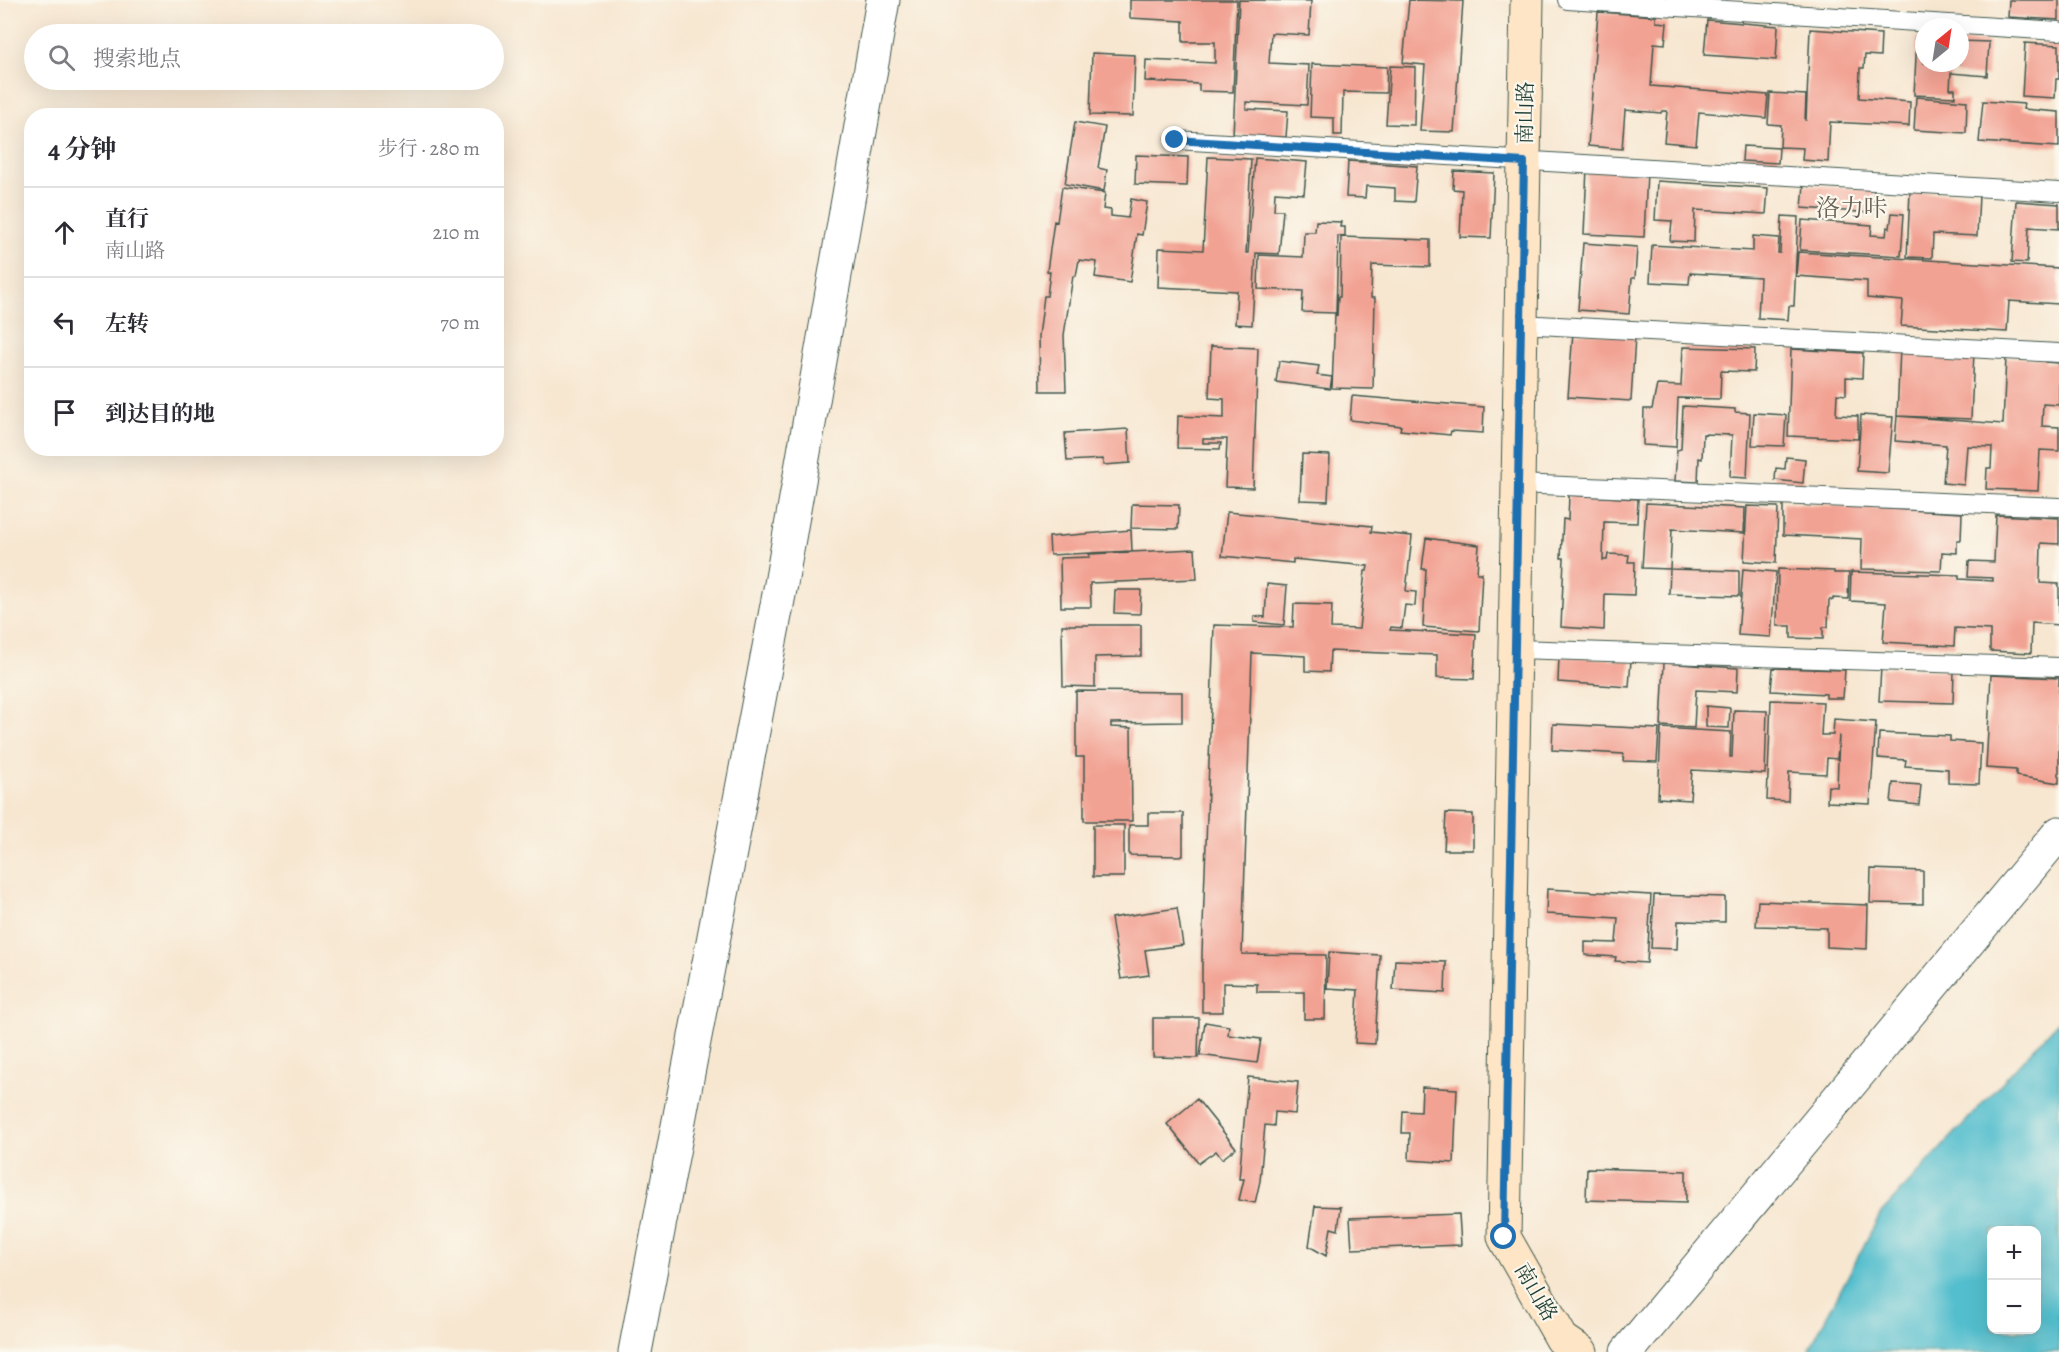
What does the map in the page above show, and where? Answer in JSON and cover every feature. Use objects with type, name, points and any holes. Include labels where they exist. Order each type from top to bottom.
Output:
[{"type":"street","points":[[635,1352],[781,584],[883,0]]},
{"type":"street","name":"南山路","points":[[1527,0],[1504,1237],[1562,1338],[1581,1352]]},
{"type":"street","points":[[1627,1352],[2059,832]]},
{"type":"lane","points":[[1567,0],[2059,31]]},
{"type":"lane","points":[[1175,140],[2059,192]]},
{"type":"lane","points":[[1520,324],[2059,353]]},
{"type":"lane","points":[[1518,484],[2059,507]]},
{"type":"lane","points":[[1515,649],[2059,667]]},
{"type":"water","points":[[2059,1021],[2059,1352],[1808,1352],[1881,1213]]},
{"type":"building","points":[[1130,0],[1237,0],[1233,92],[1199,91],[1199,84],[1145,81],[1146,60],[1215,63],[1215,42],[1183,42],[1183,21],[1130,18]]},
{"type":"building","points":[[1239,0],[1311,1],[1309,35],[1271,33],[1269,63],[1309,65],[1307,105],[1246,102],[1246,109],[1288,111],[1286,137],[1233,135]]},
{"type":"building","points":[[1409,0],[1463,1],[1454,132],[1420,131],[1425,65],[1403,63]]},
{"type":"building","points":[[2009,0],[2059,0],[2059,20],[2008,17]]},
{"type":"building","points":[[1598,12],[1656,16],[1656,22],[1667,23],[1665,44],[1654,43],[1651,86],[1768,95],[1766,118],[1699,112],[1696,145],[1664,142],[1667,111],[1661,113],[1625,110],[1622,149],[1588,146]]},
{"type":"building","points":[[1707,20],[1778,26],[1776,60],[1704,55]]},
{"type":"building","points":[[1810,29],[1881,34],[1880,56],[1865,55],[1864,68],[1860,68],[1859,98],[1910,102],[1909,126],[1830,122],[1828,162],[1802,160],[1803,148],[1780,147],[1781,125],[1768,124],[1770,93],[1806,95],[1806,120]]},
{"type":"building","points":[[1969,41],[1989,42],[1987,76],[1951,73],[1950,89],[1955,89],[1955,97],[1914,95],[1915,72],[1969,72]]},
{"type":"building","points":[[2025,43],[2059,45],[2059,79],[2056,79],[2055,98],[2022,96]]},
{"type":"building","points":[[1092,53],[1135,55],[1133,116],[1090,115]]},
{"type":"building","points":[[1312,64],[1387,67],[1386,93],[1343,92],[1342,135],[1334,135],[1334,118],[1310,117]]},
{"type":"building","points":[[1390,66],[1415,67],[1414,125],[1386,124]]},
{"type":"building","points":[[1916,97],[1967,101],[1966,133],[1914,130]]},
{"type":"building","points":[[1983,101],[2024,104],[2023,109],[2059,112],[2059,147],[1979,142]]},
{"type":"building","points":[[1075,122],[1105,127],[1098,168],[1107,170],[1104,191],[1065,184]]},
{"type":"building","points":[[1743,146],[1779,148],[1778,163],[1742,161]]},
{"type":"building","points":[[1136,155],[1188,157],[1187,186],[1135,184]]},
{"type":"building","points":[[1208,157],[1251,159],[1246,253],[1248,253],[1255,158],[1307,162],[1304,194],[1275,192],[1274,210],[1283,210],[1279,254],[1256,253],[1252,325],[1235,324],[1237,291],[1158,287],[1159,248],[1203,250]]},
{"type":"building","points":[[1348,161],[1417,166],[1414,202],[1395,201],[1395,188],[1366,186],[1365,198],[1346,197]]},
{"type":"building","points":[[1587,168],[1647,172],[1644,237],[1584,234]]},
{"type":"building","points":[[1454,171],[1494,173],[1491,238],[1460,237],[1462,190],[1453,189]]},
{"type":"building","points":[[1657,181],[1768,188],[1766,214],[1695,210],[1694,242],[1670,241],[1672,221],[1655,220]]},
{"type":"building","points":[[1804,185],[1874,190],[1873,213],[1802,208]]},
{"type":"building","points":[[1062,187],[1105,193],[1103,209],[1111,210],[1111,216],[1128,218],[1131,199],[1147,202],[1142,235],[1137,234],[1130,282],[1095,277],[1097,262],[1079,260],[1076,276],[1073,276],[1064,335],[1066,391],[1040,391],[1039,336],[1044,296],[1047,296],[1050,272],[1047,271],[1054,221],[1057,222]]},
{"type":"building","points":[[1910,192],[1979,195],[1977,236],[1933,234],[1932,258],[1907,257]]},
{"type":"building","points":[[2016,201],[2059,204],[2059,229],[2029,227],[2027,263],[2012,262]]},
{"type":"building","points":[[1892,213],[1904,214],[1901,256],[1800,250],[1802,220],[1872,225],[1871,235],[1886,236],[1887,227],[1890,228]]},
{"type":"building","points":[[1782,216],[1798,217],[1794,306],[1789,306],[1788,320],[1758,318],[1760,277],[1690,273],[1689,284],[1650,282],[1652,245],[1753,251],[1753,236],[1779,238],[1778,253],[1780,253]]},
{"type":"building","points":[[1316,221],[1341,222],[1340,227],[1345,227],[1345,236],[1338,236],[1336,313],[1302,312],[1303,291],[1258,289],[1259,255],[1303,257],[1304,232],[1315,232]]},
{"type":"building","points":[[1341,237],[1430,240],[1430,267],[1372,265],[1371,298],[1375,298],[1373,389],[1332,388],[1335,314],[1337,315],[1338,297],[1340,297]]},
{"type":"building","points":[[1583,243],[1637,247],[1629,314],[1578,310]]},
{"type":"building","points":[[1798,252],[2059,268],[2059,304],[2009,301],[2007,332],[1901,326],[1903,301],[1867,298],[1867,281],[1796,276]]},
{"type":"building","points":[[1573,332],[1635,336],[1631,401],[1568,397]]},
{"type":"building","points":[[1211,346],[1258,348],[1253,488],[1225,487],[1227,439],[1203,439],[1203,443],[1221,443],[1220,449],[1177,448],[1178,416],[1224,418],[1224,399],[1209,398]]},
{"type":"building","points":[[1683,347],[1755,349],[1754,372],[1721,371],[1720,399],[1678,398],[1676,447],[1643,445],[1644,409],[1652,409],[1657,385],[1681,386]]},
{"type":"building","points":[[1900,348],[1974,352],[1971,419],[1897,416]]},
{"type":"building","points":[[1791,349],[1863,353],[1862,378],[1846,377],[1846,395],[1837,394],[1836,415],[1858,416],[1858,439],[1788,436]]},
{"type":"building","points":[[2006,357],[2045,359],[2045,362],[2059,363],[2059,405],[2043,404],[2042,426],[2059,427],[2059,451],[2040,450],[2038,491],[1986,489],[1987,468],[1991,468],[1992,447],[1967,446],[1964,485],[1943,483],[1946,445],[1895,441],[1897,416],[2003,424]]},
{"type":"building","points":[[1279,361],[1319,366],[1317,375],[1332,377],[1330,389],[1276,382]]},
{"type":"building","points":[[1352,396],[1484,407],[1483,433],[1451,431],[1450,435],[1400,430],[1401,426],[1350,420]]},
{"type":"building","points":[[1683,406],[1735,409],[1735,412],[1750,413],[1747,478],[1730,477],[1732,435],[1703,434],[1698,482],[1675,481],[1677,450],[1681,449]]},
{"type":"building","points":[[1754,413],[1786,415],[1784,446],[1752,445]]},
{"type":"building","points":[[1861,415],[1893,417],[1888,473],[1857,471]]},
{"type":"building","points":[[1128,429],[1130,463],[1103,465],[1103,459],[1067,461],[1065,433]]},
{"type":"building","points":[[1302,454],[1330,455],[1328,501],[1300,500]]},
{"type":"building","points":[[1786,457],[1805,459],[1803,483],[1775,480],[1776,468],[1785,469]]},
{"type":"building","points":[[1569,495],[1638,499],[1637,523],[1604,522],[1603,560],[1607,560],[1608,554],[1629,555],[1628,562],[1635,562],[1634,595],[1605,594],[1604,630],[1561,627],[1563,519],[1568,520]]},
{"type":"building","points":[[1646,503],[1745,508],[1744,533],[1672,529],[1670,569],[1642,568]]},
{"type":"building","points":[[1783,503],[1962,513],[1961,540],[1957,540],[1957,553],[1942,552],[1941,571],[1861,569],[1862,539],[1783,535]]},
{"type":"building","points":[[1132,504],[1179,505],[1178,529],[1131,528]]},
{"type":"building","points":[[1747,506],[1778,507],[1776,563],[1744,561]]},
{"type":"building","points":[[1227,512],[1372,526],[1371,532],[1412,536],[1406,591],[1416,592],[1415,606],[1405,605],[1402,628],[1391,627],[1390,630],[1476,634],[1474,679],[1437,678],[1437,655],[1330,651],[1329,672],[1305,671],[1305,656],[1252,653],[1242,954],[1326,955],[1325,1019],[1304,1019],[1304,992],[1257,992],[1257,984],[1223,983],[1223,1012],[1202,1012],[1202,953],[1214,625],[1293,627],[1294,604],[1332,605],[1331,628],[1359,629],[1365,571],[1368,566],[1293,559],[1293,563],[1222,556]]},
{"type":"building","points":[[1996,515],[2059,518],[2059,544],[2041,543],[2040,583],[2059,584],[2059,625],[2032,623],[2031,653],[1990,651],[1990,630],[1955,628],[1954,646],[1883,642],[1886,603],[1850,601],[1851,572],[1959,575],[1959,579],[1993,581],[1993,578],[1968,577],[1969,561],[1994,562]]},
{"type":"building","points":[[1131,530],[1132,551],[1050,555],[1049,537]]},
{"type":"building","points":[[1426,538],[1479,545],[1477,573],[1482,573],[1479,631],[1423,627],[1426,569],[1422,569]]},
{"type":"building","points":[[1195,549],[1197,579],[1090,583],[1091,607],[1061,607],[1060,558],[1090,557],[1089,554]]},
{"type":"building","points":[[1670,569],[1739,571],[1739,596],[1669,594]]},
{"type":"building","points":[[1743,569],[1776,572],[1771,637],[1738,635]]},
{"type":"building","points":[[1778,569],[1849,573],[1848,599],[1829,600],[1828,627],[1823,627],[1823,639],[1791,638],[1791,626],[1777,626]]},
{"type":"building","points":[[1267,584],[1287,586],[1284,625],[1254,622],[1254,616],[1265,617]]},
{"type":"building","points":[[1115,590],[1141,590],[1140,614],[1114,613]]},
{"type":"building","points":[[1062,625],[1141,625],[1141,656],[1095,657],[1095,687],[1063,686]]},
{"type":"building","points":[[1559,656],[1631,660],[1629,687],[1558,682]]},
{"type":"building","points":[[1664,663],[1738,668],[1737,692],[1696,690],[1694,728],[1661,726]]},
{"type":"building","points":[[1773,668],[1845,670],[1843,698],[1826,698],[1826,694],[1771,691]]},
{"type":"building","points":[[1881,668],[1954,671],[1953,703],[1879,701]]},
{"type":"building","points":[[1991,675],[2059,678],[2059,783],[2016,776],[2016,770],[1986,768]]},
{"type":"building","points":[[1076,691],[1182,692],[1182,722],[1111,723],[1111,727],[1131,728],[1132,821],[1084,821],[1084,757],[1076,757]]},
{"type":"building","points":[[1771,700],[1823,702],[1821,735],[1833,735],[1834,719],[1876,722],[1870,804],[1827,802],[1828,786],[1837,787],[1839,735],[1837,759],[1827,758],[1826,774],[1789,772],[1788,801],[1767,800]]},
{"type":"building","points":[[1706,706],[1730,708],[1729,728],[1706,727]]},
{"type":"building","points":[[1734,710],[1767,711],[1765,774],[1692,770],[1690,800],[1658,798],[1661,728],[1731,732],[1730,757],[1732,757]]},
{"type":"building","points":[[1553,724],[1659,729],[1657,762],[1623,761],[1624,754],[1552,750]]},
{"type":"building","points":[[1879,733],[1950,736],[1950,741],[1981,743],[1979,784],[1948,783],[1948,769],[1905,766],[1906,760],[1878,758]]},
{"type":"building","points":[[1893,783],[1921,785],[1919,805],[1891,802]]},
{"type":"building","points":[[1148,813],[1183,813],[1183,856],[1129,855],[1129,825],[1148,825]]},
{"type":"building","points":[[1446,813],[1473,814],[1473,850],[1444,850]]},
{"type":"building","points":[[1093,825],[1124,825],[1124,877],[1093,877]]},
{"type":"building","points":[[1871,869],[1923,871],[1923,904],[1870,903]]},
{"type":"building","points":[[1547,889],[1651,895],[1647,963],[1615,961],[1616,957],[1585,955],[1585,942],[1616,943],[1618,918],[1546,914]]},
{"type":"building","points":[[1654,895],[1725,897],[1725,922],[1678,921],[1677,949],[1651,948]]},
{"type":"building","points":[[1758,901],[1868,905],[1867,949],[1827,947],[1827,928],[1756,926]]},
{"type":"building","points":[[1177,908],[1183,945],[1145,950],[1149,975],[1121,979],[1111,918]]},
{"type":"building","points":[[1329,952],[1380,955],[1375,1044],[1355,1043],[1358,990],[1327,988]]},
{"type":"building","points":[[1395,960],[1446,962],[1445,993],[1393,990]]},
{"type":"building","points":[[1153,1018],[1199,1018],[1198,1058],[1153,1057]]},
{"type":"building","points":[[1205,1022],[1229,1026],[1228,1035],[1261,1039],[1257,1063],[1200,1055]]},
{"type":"building","points":[[1248,1077],[1298,1082],[1295,1114],[1275,1112],[1274,1126],[1265,1125],[1260,1181],[1255,1203],[1239,1200],[1244,1179],[1239,1179]]},
{"type":"building","points":[[1422,1087],[1457,1089],[1454,1163],[1409,1160],[1410,1133],[1402,1133],[1403,1111],[1421,1112]]},
{"type":"building","points":[[1197,1099],[1236,1148],[1222,1159],[1216,1151],[1199,1163],[1167,1124]]},
{"type":"building","points":[[1587,1168],[1686,1171],[1686,1203],[1586,1200]]},
{"type":"building","points":[[1315,1206],[1341,1207],[1338,1230],[1331,1228],[1326,1256],[1309,1246]]},
{"type":"building","points":[[1459,1214],[1461,1245],[1352,1249],[1350,1218]]},
{"type":"district","name":"洛力咔","points":[[1852,208]]},
{"type":"route","points":[[1175,140],[1524,162],[1504,1237]]}]
